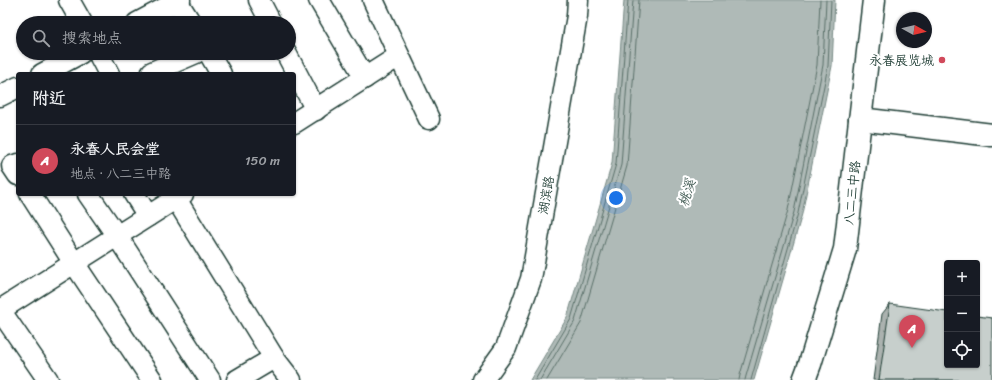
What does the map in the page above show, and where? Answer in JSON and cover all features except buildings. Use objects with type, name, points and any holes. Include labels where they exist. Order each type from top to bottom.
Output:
[{"type":"main road","name":"八二三中路","points":[[804,380],[845,250],[874,0]]},
{"type":"main road","points":[[860,119],[992,135]]},
{"type":"street","points":[[69,0],[78,16]]},
{"type":"street","points":[[259,0],[267,16]]},
{"type":"street","points":[[319,0],[365,78]]},
{"type":"street","points":[[373,0],[429,119]]},
{"type":"street","name":"湖滨路","points":[[483,380],[506,348],[531,279],[577,16],[578,0]]},
{"type":"street","points":[[150,16],[179,1],[186,16]]},
{"type":"street","points":[[296,123],[399,56]]},
{"type":"street","points":[[46,72],[68,60]]},
{"type":"street","points":[[102,60],[108,72]]},
{"type":"street","points":[[152,72],[180,60]]},
{"type":"street","points":[[213,60],[221,72]]},
{"type":"street","points":[[290,60],[316,110]]},
{"type":"street","points":[[0,96],[16,88]]},
{"type":"street","points":[[16,165],[12,166],[16,172]]},
{"type":"street","points":[[31,196],[152,380]]},
{"type":"street","points":[[89,196],[210,380]]},
{"type":"street","points":[[135,196],[148,216]]},
{"type":"street","points":[[48,380],[0,310],[177,196],[274,358],[291,380]]},
{"type":"street","points":[[237,380],[274,358]]},
{"type":"water","name":"桃溪","points":[[624,0],[835,0],[832,66],[802,214],[754,380],[530,380],[567,318],[612,163]]},
{"type":"place","name":"永春展览城","points":[[942,60]]},
{"type":"place","name":"永春人民会堂","points":[[912,348]]}]
